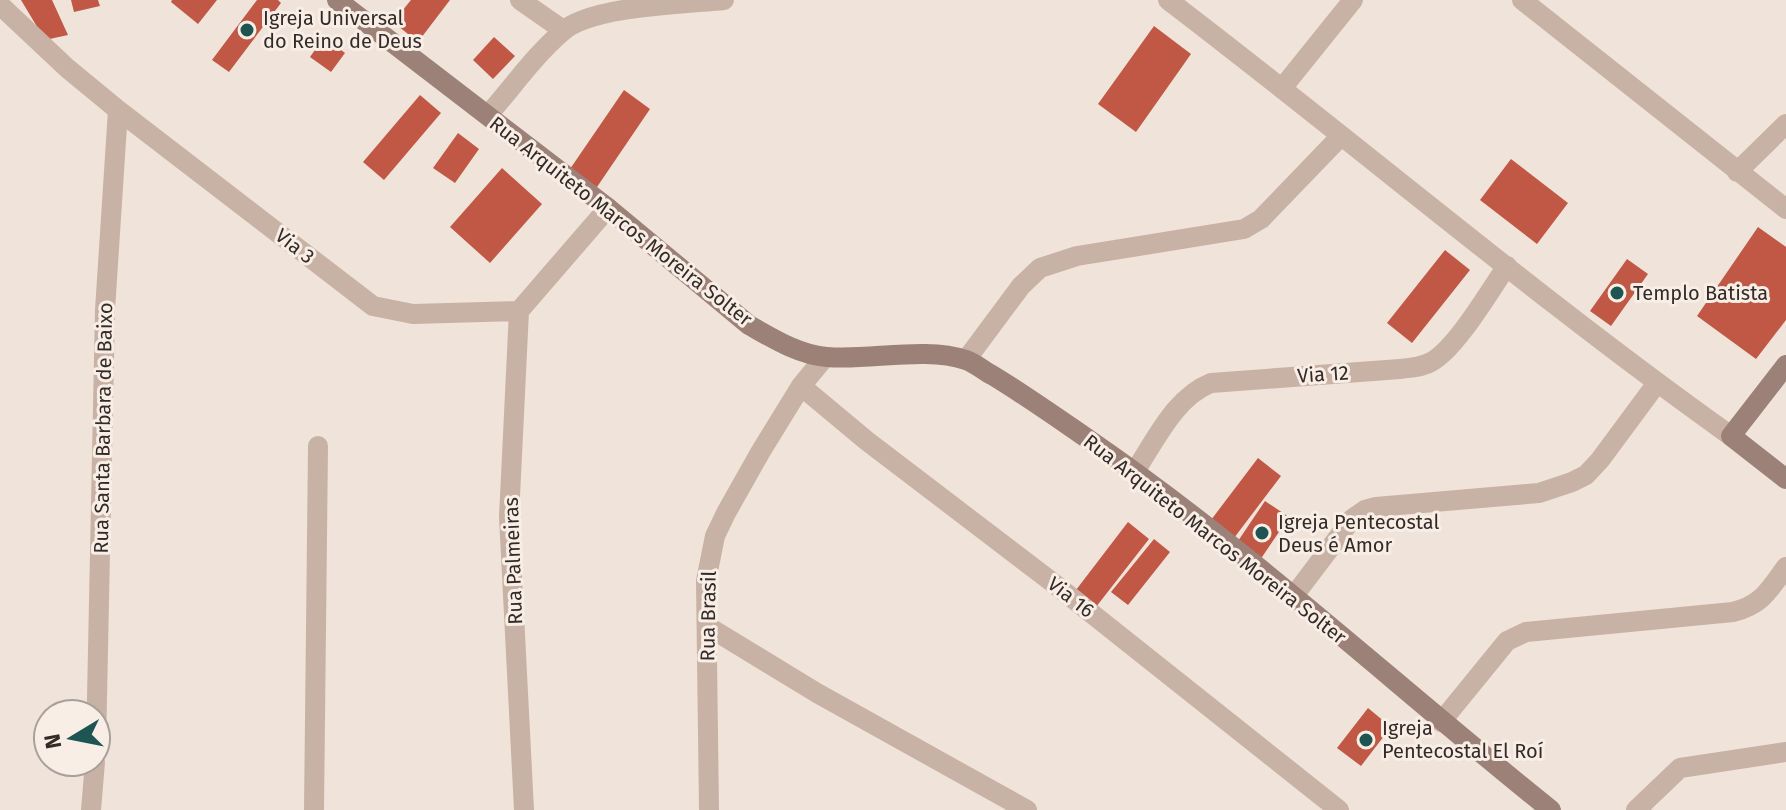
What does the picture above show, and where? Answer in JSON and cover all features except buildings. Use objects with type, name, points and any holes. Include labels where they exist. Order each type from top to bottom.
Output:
[{"type":"street","name":"Rua Arquiteto Marcos Moreira Solter","points":[[337,0],[608,208],[749,325],[794,348],[825,357],[936,355],[966,360],[1013,388],[1135,471],[1551,810]]},
{"type":"street","points":[[520,0],[563,30]]},
{"type":"street","points":[[488,115],[563,30],[581,20],[614,12],[724,0]]},
{"type":"street","points":[[1168,0],[1283,87],[1340,137],[1657,383],[1786,479]]},
{"type":"street","points":[[1283,87],[1353,0]]},
{"type":"street","points":[[1522,0],[1786,209]]},
{"type":"street","name":"Via 3","points":[[0,5],[58,60],[118,110],[373,306],[413,314],[519,311]]},
{"type":"street","name":"Rua Santa Barbara de Baixo","points":[[97,698],[105,310],[118,110]]},
{"type":"street","points":[[1737,172],[1786,124]]},
{"type":"street","points":[[966,360],[1021,286],[1040,268],[1077,256],[1244,229],[1261,219],[1340,137]]},
{"type":"street","points":[[519,311],[608,208]]},
{"type":"street","name":"Via 12","points":[[1135,471],[1178,407],[1192,392],[1211,383],[1400,369],[1419,367],[1433,361],[1455,339],[1507,266]]},
{"type":"street","name":"Rua Palmeiras","points":[[519,311],[509,517],[524,810]]},
{"type":"street","name":"Rua Brasil","points":[[709,810],[706,581],[715,536],[761,451],[801,386],[825,357]]},
{"type":"street","points":[[1731,436],[1786,365]]},
{"type":"street","points":[[1293,597],[1352,519],[1365,510],[1390,505],[1539,493],[1586,475],[1657,383]]},
{"type":"street","name":"Via 16","points":[[801,386],[1339,810]]},
{"type":"street","points":[[314,810],[318,446]]},
{"type":"street","points":[[1441,722],[1507,641],[1517,636],[1526,632],[1733,612],[1751,607],[1764,597],[1786,567]]},
{"type":"street","points":[[707,626],[817,693],[1027,810]]},
{"type":"street","points":[[1636,810],[1680,768],[1786,752]]},
{"type":"street","points":[[91,810],[94,778]]},
{"type":"place","name":"Igreja Universal do Reino de Deus","points":[[247,30]]},
{"type":"place","name":"Templo Batista","points":[[1617,293]]},
{"type":"place","name":"Igreja Pentecostal Deus é Amor","points":[[1262,533]]},
{"type":"place","name":"Igreja Pentecostal El Roí","points":[[1366,740]]}]
